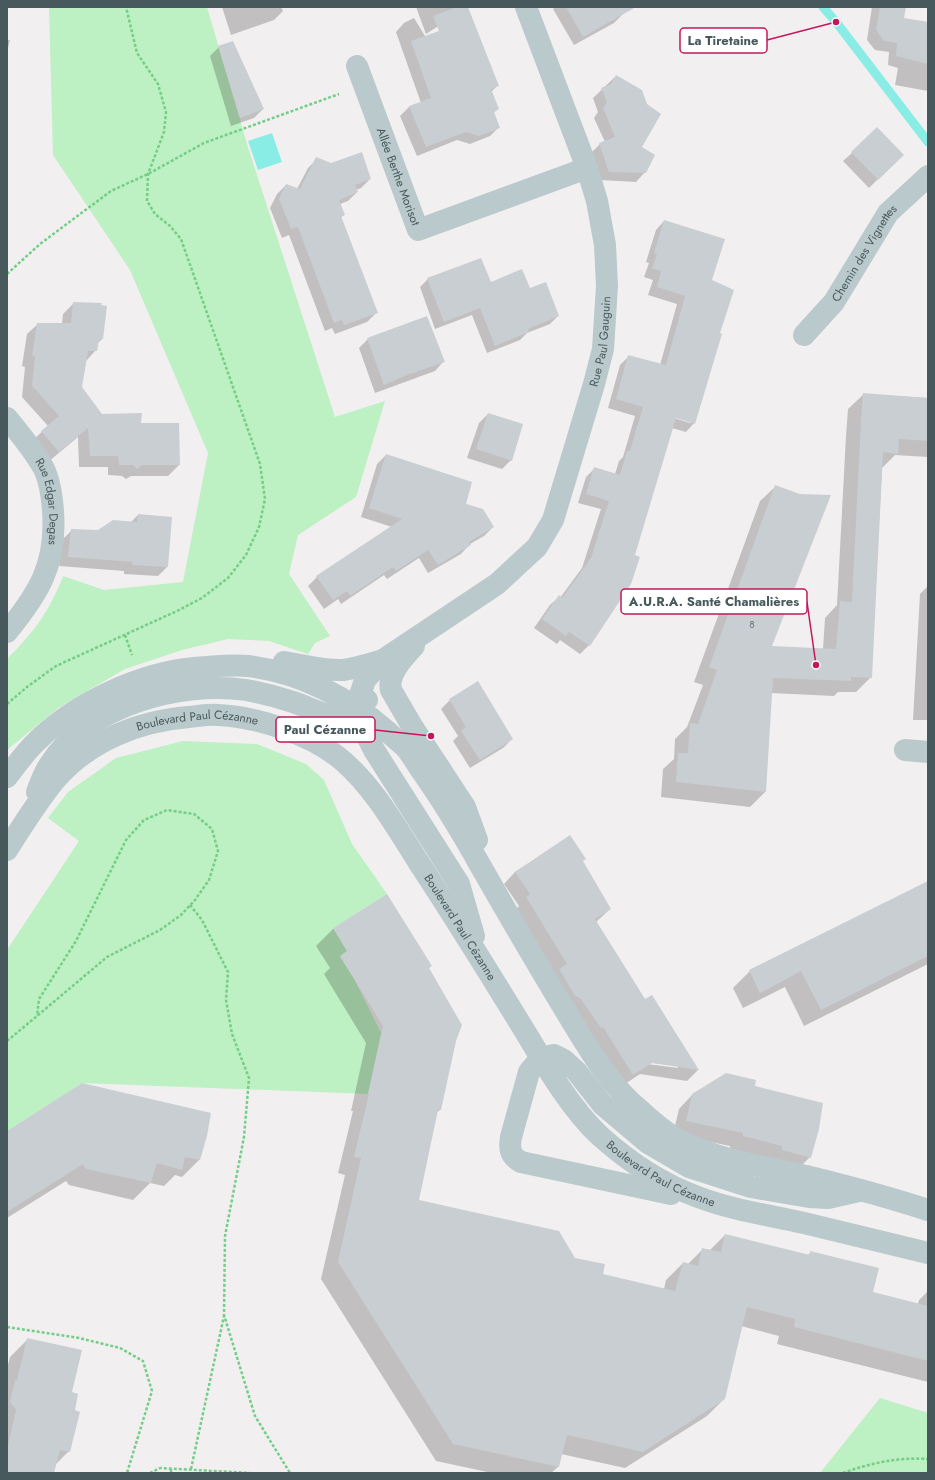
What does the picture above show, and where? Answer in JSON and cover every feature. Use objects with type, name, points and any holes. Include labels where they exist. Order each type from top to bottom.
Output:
[{"type":"street","name":"Rue Paul Gauguin","points":[[358,709],[365,680],[433,626],[502,579],[537,547],[553,520],[594,384],[604,342],[607,286],[605,245],[597,201],[587,168],[526,7]]},
{"type":"street","name":"Allée Berthe Morisot","points":[[360,75],[418,230],[587,168]]},
{"type":"street","name":"Chemin des Vignettes","points":[[804,335],[834,302],[888,213],[928,176]]},
{"type":"street","name":"Rue Edgar Degas","points":[[7,418],[30,446],[43,468],[50,487],[54,522],[54,540],[46,573],[26,607],[7,632]]},
{"type":"street","name":"Rue Paul Gauguin","points":[[393,658],[393,675],[390,686],[391,690],[412,726],[465,807],[496,892]]},
{"type":"street","points":[[223,666],[241,660],[261,659],[321,669],[342,670],[363,667],[393,658]]},
{"type":"street","points":[[28,817],[49,764],[82,730],[109,713],[147,698],[200,689],[223,688],[265,694],[339,718],[346,717],[367,701],[387,673],[393,658]]},
{"type":"street","points":[[7,777],[22,756],[39,738],[67,717],[110,692],[140,680],[174,670],[245,665],[266,668],[292,676],[331,692],[372,718],[406,748],[445,805],[546,978],[592,1053],[616,1086],[641,1112],[676,1139],[697,1149],[722,1157],[864,1190],[928,1210]]},
{"type":"street","points":[[358,709],[365,732],[374,750],[459,884],[482,963]]},
{"type":"street","name":"Boulevard Paul Cézanne","points":[[7,850],[28,817],[55,780],[70,765],[89,750],[117,734],[151,722],[184,717],[218,715],[238,717],[267,724],[294,733],[320,746],[341,759],[361,778],[376,797],[541,1058],[569,1099],[598,1134],[624,1156],[652,1176],[696,1197],[928,1253]]},
{"type":"street","points":[[905,750],[928,752]]},
{"type":"street","points":[[720,1204],[529,1164],[515,1159],[509,1147],[529,1072],[541,1058],[554,1055],[564,1060],[577,1072],[602,1104],[648,1143],[688,1167],[751,1187],[809,1197],[828,1198],[864,1190]]},
{"type":"path","points":[[7,704],[27,686],[56,666],[177,611],[202,598],[228,578],[246,555],[258,527],[265,499],[260,464],[181,239],[170,226],[155,214],[148,201],[148,174],[164,132],[166,112],[158,84],[138,53],[126,7]]},
{"type":"path","points":[[7,274],[40,244],[112,192],[204,143],[360,75]]},
{"type":"path","points":[[7,1041],[37,1016],[106,957],[160,930],[181,915],[208,880],[218,851],[212,829],[194,814],[167,810],[144,820],[126,840],[76,941],[39,999],[37,1016]]},
{"type":"path","points":[[190,905],[202,920],[228,972],[226,1000],[232,1034],[249,1078],[244,1137],[225,1236],[224,1315],[191,1469]]},
{"type":"path","points":[[224,1315],[255,1416],[290,1473]]},
{"type":"path","points":[[7,1327],[79,1338],[120,1348],[144,1360],[152,1391],[127,1473]]},
{"type":"path","points":[[843,1473],[885,1461],[928,1459]]},
{"type":"path","points":[[150,1473],[160,1468],[170,1468],[250,1473]]},
{"type":"path","points":[[170,1468],[171,1473]]},
{"type":"green space","points":[[49,7],[207,7],[247,144],[335,417],[385,401],[356,497],[298,535],[289,574],[330,636],[315,643],[308,654],[269,641],[228,639],[182,650],[125,669],[58,708],[7,750],[7,659],[33,631],[40,621],[58,589],[63,576],[104,590],[183,582],[208,453],[130,270],[53,155]]},
{"type":"green space","points":[[183,741],[257,744],[306,764],[324,780],[352,844],[387,894],[333,928],[347,951],[340,957],[354,979],[381,1033],[368,1094],[82,1083],[7,1131],[7,950],[79,841],[48,818],[68,792],[116,758]]},
{"type":"green space","points":[[880,1398],[928,1413],[928,1473],[820,1473]]},
{"type":"water","points":[[272,133],[282,162],[258,170],[248,141]]},
{"type":"building","points":[[457,7],[468,7],[499,86],[491,89],[499,109],[494,112],[500,128],[479,136],[466,132],[426,147],[409,106],[431,98],[411,41],[439,31],[433,16]]},
{"type":"building","points":[[566,7],[636,7],[583,37]]},
{"type":"building","points":[[880,7],[906,7],[904,18],[928,22],[928,64],[896,56],[897,43],[884,41],[876,30]]},
{"type":"building","points":[[233,41],[264,109],[240,118],[218,46]]},
{"type":"building","points":[[616,75],[642,90],[647,104],[661,114],[642,147],[655,155],[646,173],[609,172],[599,143],[615,137],[603,108],[607,102],[601,88],[611,84]]},
{"type":"building","points":[[877,127],[904,155],[878,180],[851,152]]},
{"type":"building","points":[[362,152],[371,179],[355,185],[358,192],[339,200],[345,215],[341,216],[378,313],[344,325],[342,320],[334,323],[298,227],[291,229],[279,199],[286,184],[300,189],[316,157],[331,163]]},
{"type":"building","points":[[664,220],[725,239],[712,280],[734,290],[720,333],[722,334],[695,424],[676,418],[635,555],[640,557],[631,584],[590,646],[569,632],[566,636],[542,619],[559,595],[562,598],[591,558],[609,501],[586,494],[594,467],[620,475],[627,451],[630,451],[643,407],[616,399],[628,355],[666,365],[685,296],[657,287],[661,271],[652,268],[657,254],[654,253]]},
{"type":"building","points":[[481,258],[491,282],[522,269],[530,288],[546,282],[559,316],[528,329],[529,332],[495,346],[480,308],[444,322],[427,278]]},
{"type":"building","points":[[73,302],[102,303],[101,305],[107,306],[103,339],[99,340],[97,351],[88,351],[82,387],[102,414],[142,413],[141,423],[179,423],[180,465],[142,465],[137,469],[133,465],[119,465],[118,456],[90,456],[88,428],[59,452],[41,431],[59,416],[32,386],[35,356],[32,356],[37,323],[71,323]]},
{"type":"building","points":[[427,316],[445,362],[407,375],[384,385],[367,338]]},
{"type":"building","points":[[863,393],[928,398],[928,441],[899,439],[898,454],[883,452],[872,678],[851,677],[851,681],[773,678],[766,792],[676,782],[678,753],[688,753],[690,723],[698,724],[717,670],[709,667],[775,485],[800,494],[831,495],[772,646],[836,649],[840,601],[852,602]]},
{"type":"building","points":[[488,413],[523,424],[512,461],[476,449]]},
{"type":"building","points":[[386,454],[472,482],[466,504],[483,509],[494,527],[469,542],[471,545],[438,565],[428,550],[396,571],[393,567],[350,596],[347,591],[333,600],[316,576],[402,519],[369,508]]},
{"type":"building","points":[[138,514],[172,517],[168,567],[132,565],[133,562],[68,557],[71,529],[98,530],[113,520],[137,522]]},
{"type":"building","points":[[478,681],[513,739],[480,760],[461,731],[466,727],[449,699]]},
{"type":"building","points":[[570,835],[586,859],[583,861],[611,909],[595,919],[645,999],[652,995],[699,1070],[652,1063],[633,1075],[603,1027],[601,1028],[580,998],[575,996],[559,969],[567,964],[526,897],[530,894],[515,872]]},
{"type":"building","points":[[928,881],[928,956],[821,1010],[801,971],[760,993],[749,970]]},
{"type":"building","points":[[387,894],[432,966],[429,968],[462,1025],[456,1041],[441,1110],[438,1110],[419,1200],[559,1231],[575,1258],[605,1264],[603,1274],[675,1291],[683,1262],[698,1266],[702,1248],[721,1252],[725,1234],[810,1255],[810,1251],[879,1268],[873,1292],[928,1306],[928,1361],[794,1327],[795,1319],[747,1307],[725,1399],[643,1452],[567,1435],[559,1467],[453,1444],[338,1262],[361,1158],[354,1157],[383,1026],[340,956],[347,951],[333,928]]},
{"type":"building","points":[[726,1073],[756,1080],[755,1086],[823,1103],[819,1129],[811,1158],[782,1150],[782,1146],[743,1136],[743,1133],[686,1121],[692,1094]]},
{"type":"building","points":[[82,1083],[211,1113],[207,1136],[200,1160],[185,1157],[182,1170],[157,1163],[151,1183],[86,1169],[83,1164],[7,1212],[7,1131]]},
{"type":"building","points":[[27,1338],[82,1350],[72,1392],[78,1394],[75,1410],[80,1412],[70,1452],[60,1450],[54,1473],[7,1473],[7,1450],[16,1410],[10,1402]]},
{"type":"waterway","points":[[823,7],[928,142]]},
{"type":"place","name":"La Tiretaine","points":[[836,22]]},
{"type":"place","name":"A.U.R.A. Santé Chamalières","points":[[816,665]]},
{"type":"place","name":"Paul Cézanne","points":[[431,736]]}]
